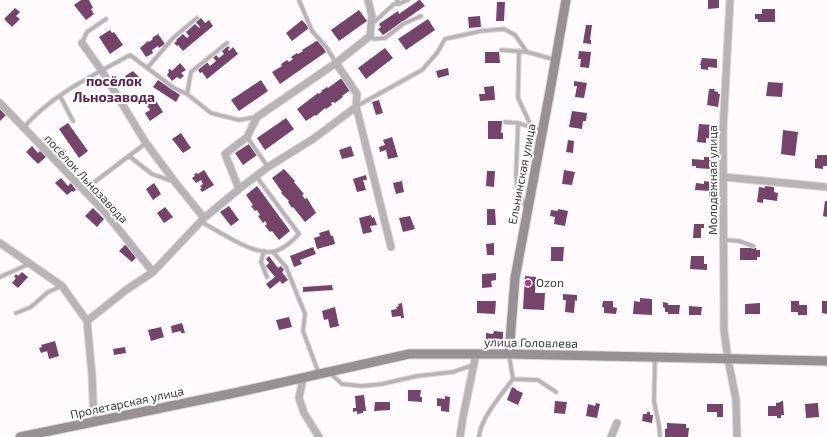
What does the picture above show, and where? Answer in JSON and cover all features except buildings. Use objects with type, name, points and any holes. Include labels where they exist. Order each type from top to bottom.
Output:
[{"type":"main road","name":"Ельнинская улица","points":[[509,354],[515,278],[566,0]]},
{"type":"main road","name":"улица Головлева","points":[[239,392],[409,354],[509,354],[827,361]]},
{"type":"main road","name":"Пролетарская улица","points":[[20,437],[239,392]]},
{"type":"street","points":[[239,189],[225,154],[247,137],[258,117],[339,61],[370,36],[372,16],[368,0]]},
{"type":"street","name":"Молодёжная улица","points":[[730,0],[723,131],[724,331],[736,400],[737,437]]},
{"type":"street","points":[[82,43],[102,71],[146,143],[203,220]]},
{"type":"street","points":[[339,61],[357,94],[356,106],[391,247]]},
{"type":"street","name":"посёлок Льнозавода","points":[[0,103],[104,211],[153,272]]},
{"type":"street","points":[[86,321],[126,290],[153,272],[203,220],[239,189],[268,167],[313,139],[356,106]]},
{"type":"street","points":[[724,177],[827,187]]},
{"type":"street","points":[[0,243],[62,286],[86,321],[92,375],[94,422]]},
{"type":"street","points":[[460,437],[476,354]]},
{"type":"street","points":[[303,378],[300,398],[304,413],[319,437]]},
{"type":"street","points":[[611,437],[617,422]]},
{"type":"lane","points":[[299,0],[312,31],[339,61]]},
{"type":"lane","points":[[371,25],[394,4],[408,0]]},
{"type":"lane","points":[[370,36],[374,39],[385,38],[403,24],[421,16]]},
{"type":"lane","points":[[147,68],[174,37],[197,18]]},
{"type":"lane","points":[[82,43],[87,32],[106,19]]},
{"type":"lane","points":[[356,106],[422,70],[437,53],[445,39],[481,31],[504,29],[515,35],[527,52]]},
{"type":"lane","points":[[187,94],[191,72],[227,43]]},
{"type":"lane","points":[[501,50],[527,52],[556,60]]},
{"type":"lane","points":[[519,51],[518,98],[532,128]]},
{"type":"lane","points":[[24,127],[71,87],[130,55],[174,88],[187,94],[211,112],[239,120],[258,117]]},
{"type":"lane","points":[[60,96],[73,120]]},
{"type":"lane","points":[[505,122],[518,123],[543,132]]},
{"type":"lane","points":[[518,123],[517,187],[528,211]]},
{"type":"lane","points":[[247,137],[268,167]]},
{"type":"lane","points":[[84,190],[146,143]]},
{"type":"lane","points":[[129,156],[152,174],[175,182]]},
{"type":"lane","points":[[203,220],[251,249],[273,252],[294,241],[300,234],[256,176]]},
{"type":"lane","points":[[724,240],[739,241],[753,246]]},
{"type":"lane","points":[[264,251],[261,262],[267,277]]},
{"type":"lane","points":[[273,252],[286,267],[305,314],[303,331],[319,374]]},
{"type":"lane","points":[[0,277],[30,264]]},
{"type":"lane","points":[[16,313],[31,307],[48,292],[62,286]]},
{"type":"lane","points":[[479,437],[479,432],[487,416],[513,379],[509,354]]},
{"type":"lane","points":[[655,357],[654,401],[660,437]]},
{"type":"lane","points":[[329,372],[342,384],[362,386],[382,384],[417,376],[453,372],[474,364]]},
{"type":"lane","points":[[513,379],[538,380],[556,392]]},
{"type":"place","name":"Ozon","points":[[528,283]]},
{"type":"district","name":"посёлок Льнозавода","points":[[114,90]]}]
